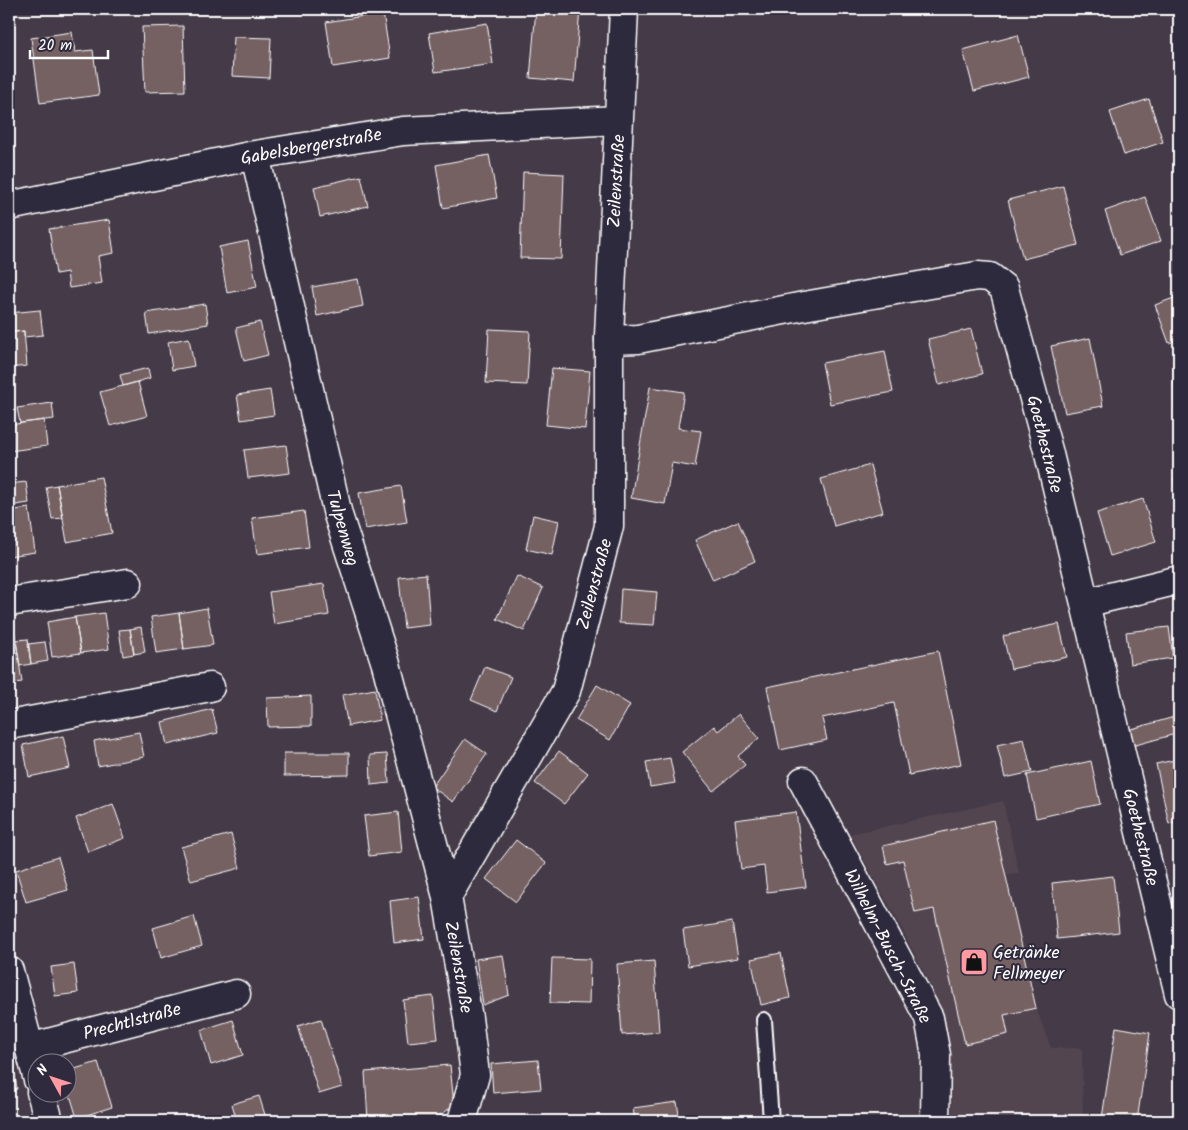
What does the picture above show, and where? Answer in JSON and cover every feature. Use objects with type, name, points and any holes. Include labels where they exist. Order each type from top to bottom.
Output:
[{"type":"street","name":"Zeilenstraße","points":[[462,1121],[475,1075],[468,1018],[447,897],[566,691],[609,526],[609,340],[624,9]]},
{"type":"street","name":"Gabelsbergerstraße","points":[[9,206],[255,155],[403,131],[618,120]]},
{"type":"street","name":"Tulpenweg","points":[[255,155],[338,515],[386,664],[447,897]]},
{"type":"street","name":"Goethestraße","points":[[609,340],[638,340],[804,306],[967,277],[990,277],[1004,288],[1048,450],[1179,994]]},
{"type":"street","points":[[1085,603],[1179,580]]},
{"type":"street","points":[[9,602],[128,583]]},
{"type":"street","points":[[9,725],[210,687]]},
{"type":"street","name":"Wilhelm-Busch-Straße","points":[[803,781],[929,1018],[936,1055],[935,1121]]},
{"type":"street","points":[[9,971],[30,1052]]},
{"type":"street","name":"Prechtlstraße","points":[[29,1048],[236,994]]},
{"type":"street","points":[[44,1102],[49,1121]]},
{"type":"lane","points":[[764,1020],[771,1121]]},
{"type":"shaded area","points":[[1003,801],[1019,873],[1006,876],[1036,1008],[1051,1048],[1082,1048],[1083,1121],[953,1121],[946,1039],[932,988],[850,834]]},
{"type":"building","points":[[536,9],[580,9],[574,82],[530,78]]},
{"type":"building","points":[[383,13],[390,58],[333,67],[326,22]]},
{"type":"building","points":[[487,23],[493,64],[435,72],[429,33]]},
{"type":"building","points":[[183,26],[185,91],[145,92],[142,27]]},
{"type":"building","points":[[72,32],[75,52],[93,50],[99,95],[40,103],[31,38]]},
{"type":"building","points":[[1018,35],[1029,77],[974,91],[963,50]]},
{"type":"building","points":[[234,37],[271,38],[269,78],[232,76]]},
{"type":"building","points":[[1149,99],[1163,142],[1124,155],[1110,112]]},
{"type":"building","points":[[489,155],[497,198],[443,208],[436,165]]},
{"type":"building","points":[[523,172],[564,174],[561,259],[520,258]]},
{"type":"building","points":[[361,176],[368,206],[320,217],[314,187]]},
{"type":"building","points":[[1063,186],[1078,245],[1023,259],[1008,200]]},
{"type":"building","points":[[1145,197],[1161,241],[1120,255],[1105,211]]},
{"type":"building","points":[[109,220],[114,253],[98,256],[102,283],[69,288],[67,272],[56,274],[49,229]]},
{"type":"building","points":[[248,241],[257,287],[227,293],[219,247]]},
{"type":"building","points":[[358,279],[363,306],[317,316],[312,287]]},
{"type":"building","points":[[1179,296],[1179,339],[1169,343],[1155,305]]},
{"type":"building","points":[[205,304],[208,324],[149,334],[146,313]]},
{"type":"building","points":[[40,310],[43,335],[24,337],[24,331],[11,332],[9,313]]},
{"type":"building","points":[[260,322],[268,355],[244,361],[236,328]]},
{"type":"building","points":[[489,329],[530,331],[527,385],[486,383]]},
{"type":"building","points":[[971,329],[982,374],[939,385],[928,339]]},
{"type":"building","points":[[24,331],[27,366],[9,368],[9,333]]},
{"type":"building","points":[[189,338],[194,366],[172,370],[168,342]]},
{"type":"building","points":[[1090,338],[1103,406],[1065,413],[1051,346]]},
{"type":"building","points":[[885,351],[893,392],[830,404],[822,363]]},
{"type":"building","points":[[148,368],[150,378],[123,386],[120,375]]},
{"type":"building","points":[[552,368],[590,371],[585,429],[546,425]]},
{"type":"building","points":[[1174,379],[1179,379],[1179,422],[1176,422]]},
{"type":"building","points":[[138,382],[147,416],[110,426],[100,392]]},
{"type":"building","points":[[650,387],[684,392],[678,428],[701,431],[695,467],[672,463],[665,504],[631,498]]},
{"type":"building","points":[[270,390],[274,415],[241,420],[237,395]]},
{"type":"building","points":[[52,403],[54,419],[20,423],[17,408]]},
{"type":"building","points":[[44,420],[47,446],[9,451],[9,425]]},
{"type":"building","points":[[286,445],[290,473],[248,478],[244,450]]},
{"type":"building","points":[[870,465],[883,512],[834,526],[821,479]]},
{"type":"building","points":[[101,477],[112,533],[67,542],[57,485]]},
{"type":"building","points":[[1179,477],[1179,504],[1174,478]]},
{"type":"building","points":[[26,482],[29,503],[9,506],[9,484]]},
{"type":"building","points":[[57,485],[63,518],[52,519],[46,487]]},
{"type":"building","points":[[401,486],[407,522],[365,529],[359,493]]},
{"type":"building","points":[[1143,499],[1156,542],[1110,556],[1097,513]]},
{"type":"building","points":[[29,508],[35,552],[9,556],[9,511]]},
{"type":"building","points":[[304,511],[309,547],[257,554],[252,518]]},
{"type":"building","points":[[533,515],[559,521],[552,555],[526,549]]},
{"type":"building","points":[[738,521],[755,561],[713,580],[695,540]]},
{"type":"building","points":[[426,574],[430,625],[404,628],[399,577]]},
{"type":"building","points":[[517,576],[543,588],[524,631],[497,619]]},
{"type":"building","points":[[324,584],[329,615],[274,624],[269,592]]},
{"type":"building","points":[[621,589],[657,592],[654,625],[619,623]]},
{"type":"building","points":[[207,608],[213,645],[184,649],[179,613]]},
{"type":"building","points":[[104,613],[109,649],[81,653],[75,617]]},
{"type":"building","points":[[179,613],[184,649],[156,653],[151,617]]},
{"type":"building","points":[[75,617],[81,653],[52,657],[47,622]]},
{"type":"building","points":[[1059,624],[1067,657],[1011,669],[1003,636]]},
{"type":"building","points":[[141,627],[145,652],[134,654],[130,629]]},
{"type":"building","points":[[1169,627],[1173,658],[1130,664],[1126,632]]},
{"type":"building","points":[[14,628],[22,682],[9,684],[9,629]]},
{"type":"building","points":[[130,629],[134,654],[123,656],[119,630]]},
{"type":"building","points":[[28,639],[31,664],[20,666],[16,640]]},
{"type":"building","points":[[45,642],[48,661],[31,664],[28,644]]},
{"type":"building","points":[[938,651],[961,764],[909,775],[894,703],[822,718],[827,740],[780,750],[767,687]]},
{"type":"building","points":[[485,667],[511,677],[497,711],[471,700]]},
{"type":"building","points":[[597,685],[630,705],[610,740],[576,720]]},
{"type":"building","points":[[375,689],[380,720],[348,726],[342,695]]},
{"type":"building","points":[[311,696],[311,726],[268,727],[267,698]]},
{"type":"building","points":[[212,709],[218,733],[167,745],[162,722]]},
{"type":"building","points":[[739,714],[759,738],[738,756],[745,765],[713,791],[682,752],[714,726],[718,731]]},
{"type":"building","points":[[1178,716],[1179,733],[1132,746],[1128,730]]},
{"type":"building","points":[[139,732],[144,757],[98,766],[94,741]]},
{"type":"building","points":[[63,736],[70,768],[29,777],[23,745]]},
{"type":"building","points":[[465,739],[487,754],[453,802],[432,787]]},
{"type":"building","points":[[1024,739],[1032,772],[1005,778],[997,745]]},
{"type":"building","points":[[559,751],[588,773],[564,804],[535,783]]},
{"type":"building","points":[[284,753],[349,753],[349,775],[284,776]]},
{"type":"building","points":[[387,754],[389,783],[371,785],[370,755]]},
{"type":"building","points":[[670,758],[675,783],[650,787],[646,762]]},
{"type":"building","points":[[1179,759],[1179,821],[1169,824],[1156,764]]},
{"type":"building","points":[[1091,761],[1100,804],[1036,818],[1027,775]]},
{"type":"building","points":[[113,804],[125,838],[88,852],[76,818]]},
{"type":"building","points":[[398,812],[402,852],[369,856],[364,816]]},
{"type":"building","points":[[796,812],[806,887],[767,892],[764,866],[741,869],[735,820]]},
{"type":"building","points":[[993,820],[1036,1008],[1004,1015],[1008,1034],[965,1044],[934,909],[915,913],[903,860],[887,864],[883,846]]},
{"type":"building","points":[[231,834],[240,868],[191,881],[181,847]]},
{"type":"building","points":[[516,840],[546,863],[516,902],[486,879]]},
{"type":"building","points":[[58,857],[68,890],[26,902],[16,870]]},
{"type":"building","points":[[1175,869],[1179,869],[1179,902]]},
{"type":"building","points":[[1113,876],[1119,932],[1057,939],[1052,883]]},
{"type":"building","points":[[419,897],[424,939],[394,943],[390,901]]},
{"type":"building","points":[[194,916],[202,946],[161,958],[153,928]]},
{"type":"building","points":[[732,922],[738,958],[688,966],[683,930]]},
{"type":"building","points":[[781,953],[790,998],[761,1005],[751,959]]},
{"type":"building","points":[[503,955],[509,995],[483,1005],[476,959]]},
{"type":"building","points":[[552,958],[590,959],[589,1004],[550,1003]]},
{"type":"building","points":[[654,961],[659,1032],[622,1035],[617,964]]},
{"type":"building","points":[[74,964],[78,993],[55,996],[51,967]]},
{"type":"building","points":[[433,996],[438,1039],[408,1042],[403,1000]]},
{"type":"building","points":[[321,1019],[342,1087],[319,1094],[298,1026]]},
{"type":"building","points":[[233,1020],[243,1055],[211,1065],[201,1030]]},
{"type":"building","points":[[1116,1027],[1150,1033],[1137,1121],[1102,1118]]},
{"type":"building","points":[[9,1051],[11,1051],[17,1089],[9,1090]]},
{"type":"building","points":[[538,1060],[541,1089],[493,1093],[491,1064]]},
{"type":"building","points":[[98,1062],[112,1107],[77,1118],[72,1102],[78,1102],[78,1068]]},
{"type":"building","points":[[450,1065],[454,1105],[433,1121],[368,1121],[365,1072]]},
{"type":"building","points":[[259,1096],[267,1121],[237,1121],[232,1104]]},
{"type":"building","points":[[677,1102],[680,1121],[635,1121],[633,1108]]},
{"type":"place","name":"Getränke Fellmeyer","points":[[974,962]]}]
